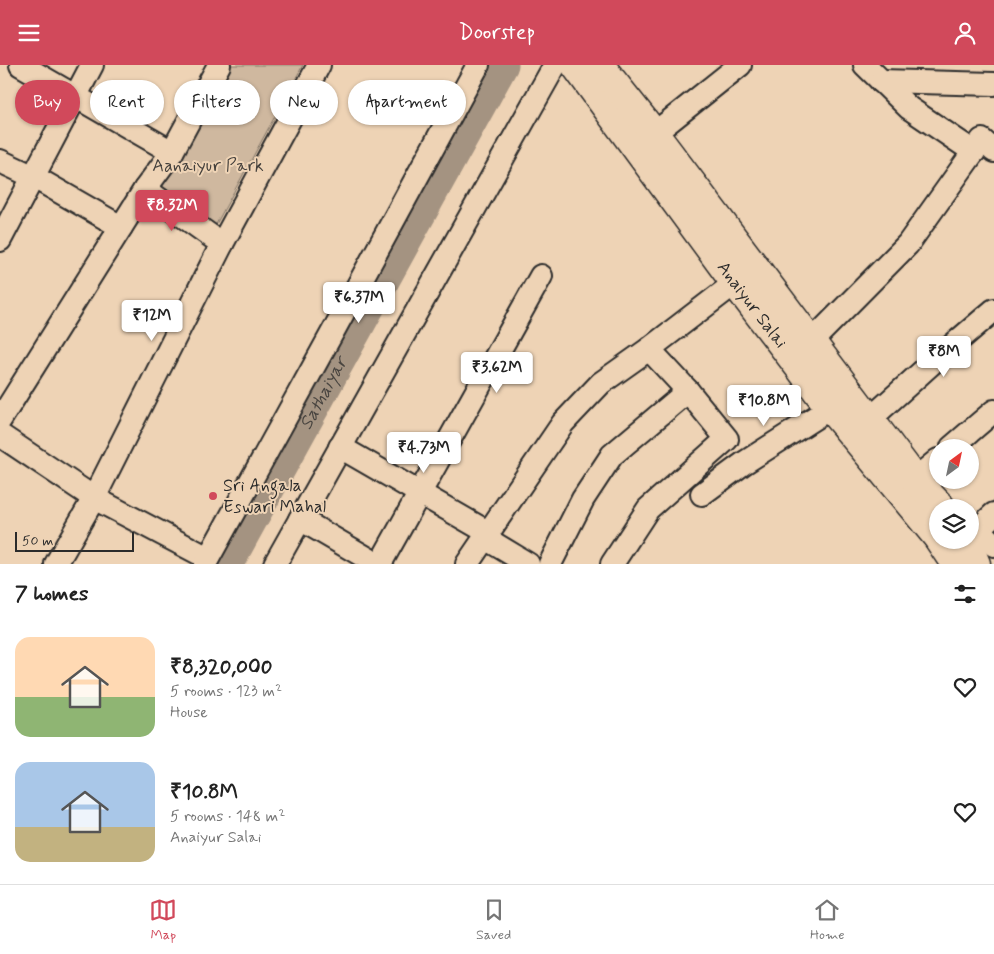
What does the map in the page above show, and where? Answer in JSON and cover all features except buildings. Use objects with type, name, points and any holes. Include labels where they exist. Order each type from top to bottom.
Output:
[{"type":"main road","name":"Anaiyur Salai","points":[[575,65],[645,141],[811,342],[840,399],[870,419],[915,479],[934,499]]},
{"type":"main road","name":"Anaiyur Salai","points":[[600,65],[734,283],[840,399],[929,526]]},
{"type":"main road","name":"Anaiyur Salai","points":[[945,549],[956,564]]},
{"type":"main road","points":[[976,549],[976,564]]},
{"type":"street","points":[[21,65],[46,80]]},
{"type":"street","points":[[80,88],[92,65]]},
{"type":"street","points":[[0,420],[144,189],[172,152],[219,65]]},
{"type":"street","points":[[56,564],[94,497],[222,244],[319,65]]},
{"type":"street","points":[[0,435],[94,497],[206,561],[478,65]]},
{"type":"street","points":[[275,564],[555,65]]},
{"type":"street","points":[[645,141],[740,65]]},
{"type":"street","points":[[811,342],[908,243],[984,151],[909,108],[865,65]]},
{"type":"street","points":[[978,65],[994,80]]},
{"type":"street","points":[[881,81],[994,84]]},
{"type":"street","points":[[80,101],[172,152]]},
{"type":"street","points":[[0,240],[61,125]]},
{"type":"street","points":[[0,161],[34,177],[121,227]]},
{"type":"street","points":[[144,189],[222,244]]},
{"type":"street","points":[[300,519],[379,564],[541,276]]},
{"type":"street","points":[[468,564],[563,423],[601,383],[649,349],[734,283]]},
{"type":"street","points":[[870,419],[994,310]]},
{"type":"street","points":[[649,349],[688,391],[744,463]]},
{"type":"street","points":[[550,564],[583,499],[612,455],[688,391]]},
{"type":"street","points":[[702,494],[744,463],[840,399]]},
{"type":"street","points":[[961,439],[994,411]]},
{"type":"street","points":[[612,564],[648,509],[727,439]]},
{"type":"street","points":[[340,447],[420,493],[487,535],[528,564]]},
{"type":"street","points":[[915,479],[929,467]]},
{"type":"street","points":[[979,530],[994,545]]},
{"type":"green space","name":"Aanaiyur Park","points":[[225,65],[303,65],[295,80],[270,80],[270,125],[214,228],[152,185],[188,125],[260,125],[260,80],[216,80]]},
{"type":"waterway","name":"Sathaiyar","points":[[229,564],[504,65]]},
{"type":"place","name":"Sri Angala Eswari Mahal","points":[[213,496]]}]
